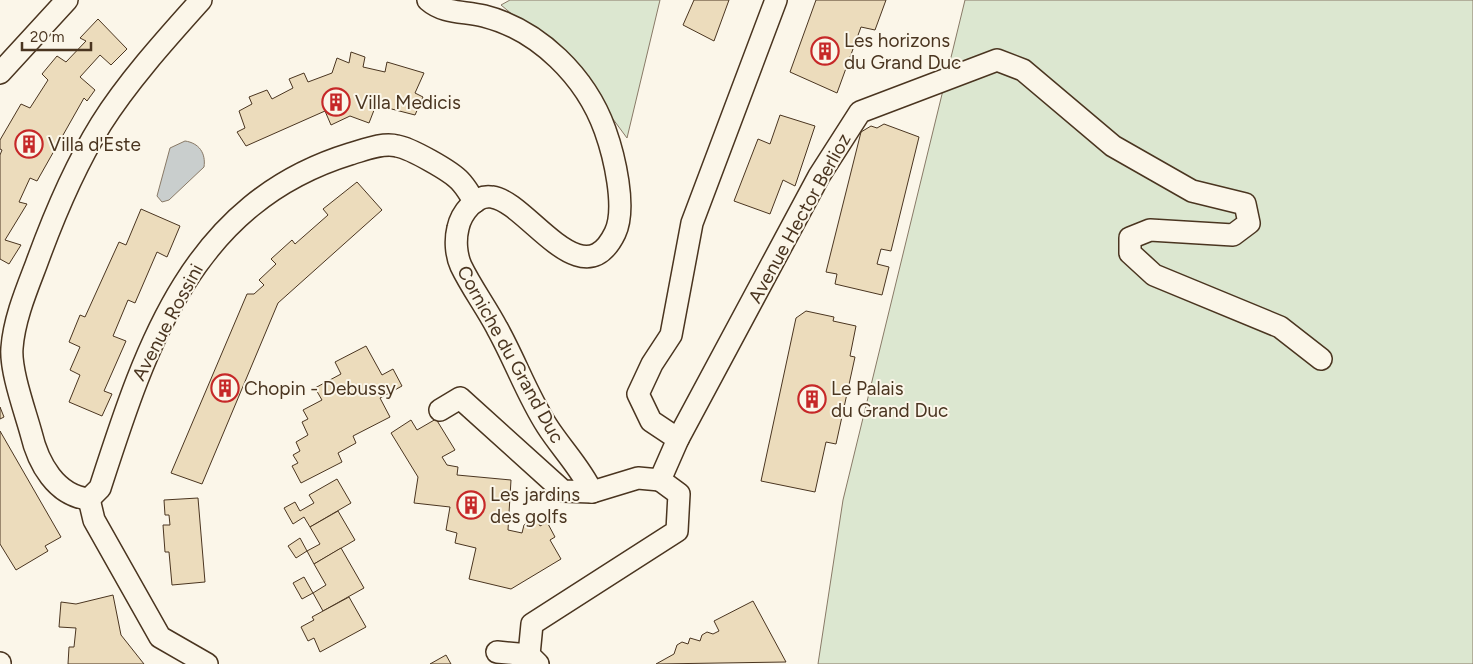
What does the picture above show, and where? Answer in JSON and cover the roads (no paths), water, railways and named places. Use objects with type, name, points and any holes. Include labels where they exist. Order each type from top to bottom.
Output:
[{"type":"street","points":[[0,73],[67,0]]},
{"type":"street","points":[[201,0],[155,53],[101,124],[54,217],[20,308],[12,349],[18,387],[35,450],[51,479],[78,498],[89,499],[94,520],[160,637],[207,664]]},
{"type":"street","points":[[428,0],[446,10],[484,16],[519,30],[552,51],[580,82],[598,108],[612,150],[620,201],[618,226],[610,243],[596,253],[586,255],[564,251],[508,205],[492,196],[480,198],[475,202]]},
{"type":"street","points":[[678,439],[651,421],[638,394],[652,364],[671,334],[692,222],[776,0]]},
{"type":"street","name":"Avenue Hector Berlioz","points":[[660,480],[678,439],[819,176],[860,112],[997,60],[1023,70],[1113,146],[1192,192],[1245,204],[1249,222],[1233,235],[1150,230],[1130,238],[1130,253],[1154,275],[1280,326],[1321,359]]},
{"type":"street","name":"Avenue Rossini","points":[[89,499],[100,488],[132,388],[172,305],[194,266],[225,229],[253,203],[287,180],[321,163],[372,148],[397,146],[439,166],[459,180],[475,202]]},
{"type":"street","name":"Corniche du Grand Duc","points":[[475,202],[466,209],[458,227],[456,244],[460,264],[498,330],[546,425],[592,492]]},
{"type":"street","points":[[440,410],[460,398],[564,491],[592,492],[638,478],[660,480],[679,494],[677,531],[532,624],[533,659],[498,652]]},
{"type":"place","name":"Les horizons du Grand Duc","points":[[825,51]]},
{"type":"place","name":"Villa Medicis","points":[[336,102]]},
{"type":"place","name":"Villa d'Este","points":[[29,144]]},
{"type":"place","name":"Chopin - Debussy","points":[[225,388]]},
{"type":"place","name":"Le Palais du Grand Duc","points":[[812,399]]},
{"type":"place","name":"Les jardins des golfs","points":[[471,505]]}]
